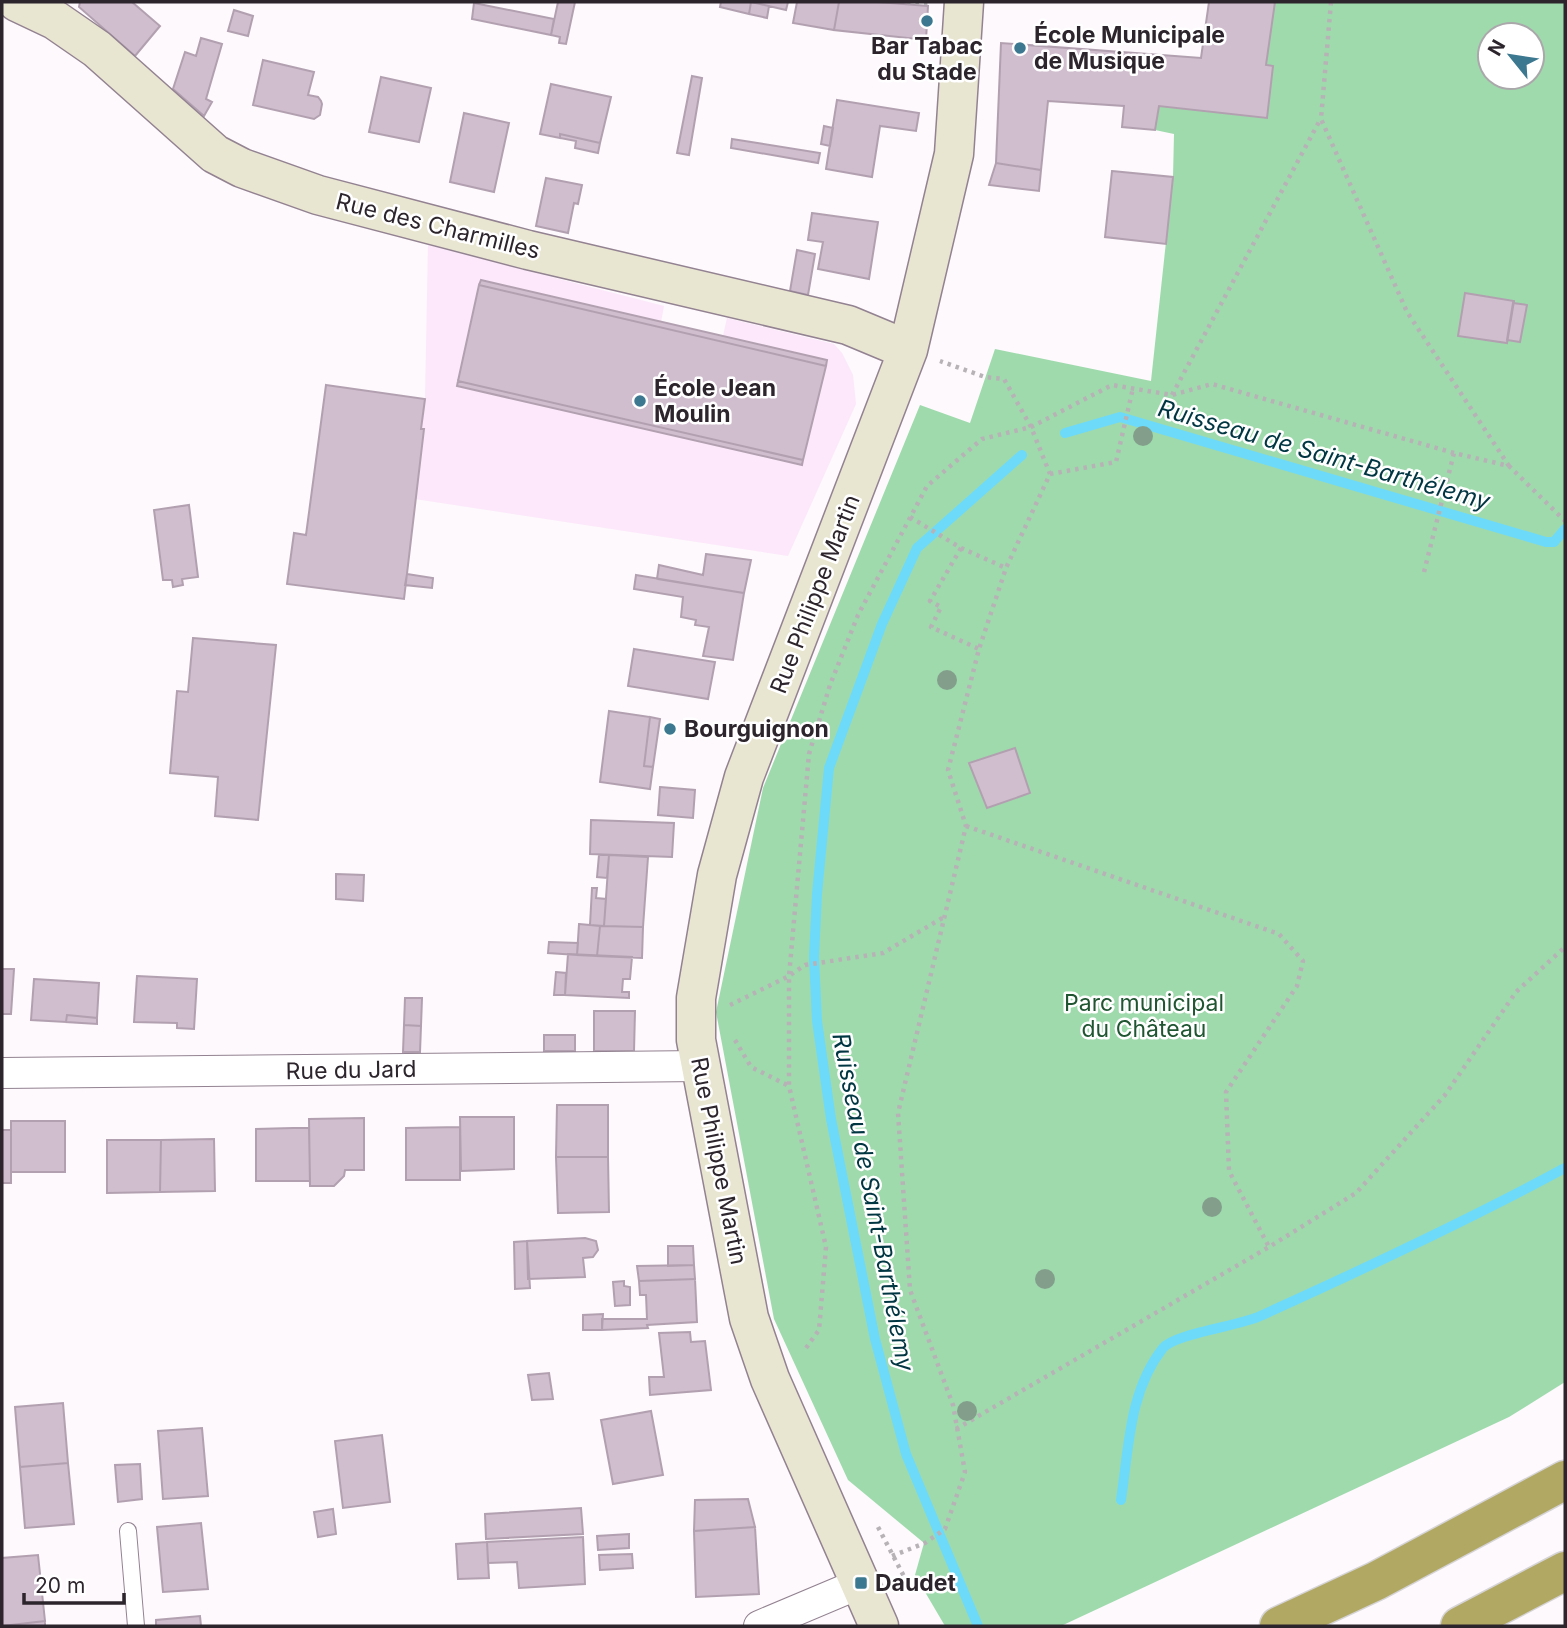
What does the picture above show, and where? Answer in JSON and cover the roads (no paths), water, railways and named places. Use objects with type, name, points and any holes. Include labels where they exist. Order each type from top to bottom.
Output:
[{"type":"highway","points":[[1279,1626],[1376,1581],[1565,1480]]},
{"type":"highway","points":[[1460,1626],[1565,1571]]},
{"type":"street","name":"Rue des Charmilles","points":[[17,2],[55,20],[97,49],[215,154],[242,169],[318,195],[528,250],[848,325],[908,350]]},
{"type":"street","name":"Rue Philippe Martin","points":[[879,1626],[770,1379],[749,1318],[696,1040],[696,998],[718,875],[744,777],[908,350],[954,154],[964,2]]},
{"type":"street","name":"Rue du Jard","points":[[2,1073],[701,1066]]},
{"type":"street","points":[[768,1623],[861,1583]]},
{"type":"lane","points":[[128,1531],[136,1626]]},
{"type":"waterway","name":"Ruisseau de Saint-Barthélemy","points":[[1065,433],[1120,417],[1546,542],[1554,542],[1565,529]]},
{"type":"waterway","name":"Ruisseau de Saint-Barthélemy","points":[[978,1626],[906,1454],[875,1339],[831,1119],[817,1021],[814,957],[829,768],[882,624],[917,548],[1022,455]]},
{"type":"waterway","name":"Ruisseau de Saint-Barthélemy","points":[[1121,1500],[1137,1401],[1152,1365],[1169,1343],[1192,1334],[1258,1317],[1413,1245],[1565,1168]]},
{"type":"place","name":"Bar Tabac du Stade","points":[[927,21]]},
{"type":"place","name":"École Municipale de Musique","points":[[1020,48]]},
{"type":"place","name":"École Jean Moulin","points":[[640,401]]},
{"type":"place","name":"Bourguignon","points":[[670,729]]},
{"type":"place","name":"Daudet","points":[[861,1583]]},
{"type":"park label","name":"Parc municipal du Château","points":[[1144,1016]]}]
